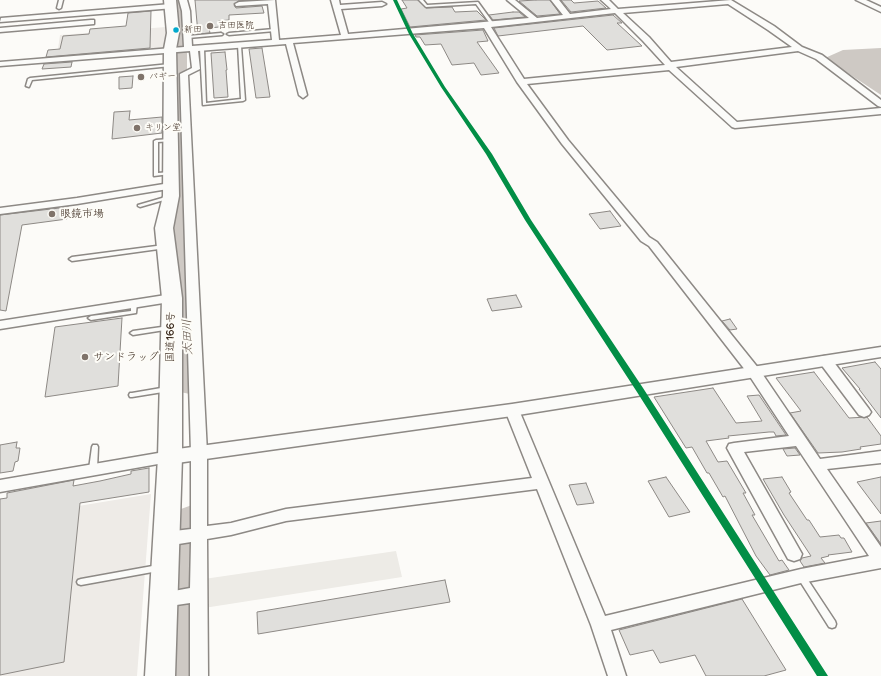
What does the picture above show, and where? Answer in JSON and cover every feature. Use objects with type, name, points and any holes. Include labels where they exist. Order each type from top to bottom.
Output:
[{"type":"highway","name":"国道166号","points":[[160,676],[183,596],[164,567],[186,536],[187,454],[171,389],[172,298],[164,228],[170,185],[163,140],[183,44],[174,6]]},
{"type":"street","points":[[511,0],[535,20]]},
{"type":"street","points":[[555,0],[568,16]]},
{"type":"street","points":[[605,0],[646,39],[670,66],[735,125],[881,111]]},
{"type":"street","points":[[860,0],[881,10]]},
{"type":"street","points":[[239,4],[271,1],[276,43]]},
{"type":"street","points":[[0,64],[183,44],[239,46],[729,1],[800,49],[819,57],[881,104]]},
{"type":"street","points":[[345,37],[336,3],[382,4]]},
{"type":"street","points":[[1,17],[60,4],[174,6]]},
{"type":"street","points":[[1,17],[174,6]]},
{"type":"street","points":[[0,30],[91,22]]},
{"type":"street","points":[[489,24],[521,82],[565,142],[645,239],[653,244],[754,372],[873,550],[881,558]]},
{"type":"street","points":[[289,42],[303,95]]},
{"type":"street","points":[[183,44],[196,69],[184,74],[187,454],[186,536],[183,596],[199,676]]},
{"type":"street","points":[[521,82],[670,66],[800,49]]},
{"type":"street","points":[[0,211],[77,201],[170,185]]},
{"type":"street","points":[[0,325],[172,298]]},
{"type":"street","points":[[0,486],[187,454],[512,410],[881,352]]},
{"type":"street","points":[[825,360],[864,412]]},
{"type":"street","points":[[512,410],[600,625],[617,676]]},
{"type":"street","points":[[794,554],[734,448],[800,440]]},
{"type":"street","points":[[816,464],[881,457]]},
{"type":"street","points":[[186,536],[231,529],[286,515],[542,483]]},
{"type":"street","points":[[600,625],[801,576],[881,561]]},
{"type":"lane","points":[[421,0],[426,6],[477,3],[489,24]]},
{"type":"lane","points":[[229,34],[274,30]]},
{"type":"lane","points":[[28,86],[30,79],[221,34]]},
{"type":"lane","points":[[183,44],[204,104],[243,100],[239,46]]},
{"type":"lane","points":[[140,206],[170,185]]},
{"type":"lane","points":[[72,259],[165,247]]},
{"type":"lane","points":[[91,318],[134,312],[134,303]]},
{"type":"lane","points":[[133,333],[172,328]]},
{"type":"lane","points":[[132,395],[171,389]]},
{"type":"lane","points":[[93,469],[95,447]]},
{"type":"lane","points":[[81,582],[164,567]]},
{"type":"lane","points":[[801,576],[832,624]]},
{"type":"shaded area","points":[[166,27],[166,48],[114,53],[115,44],[58,49],[60,35]]},
{"type":"shaded area","points":[[881,48],[881,95],[825,58],[843,50]]},
{"type":"shaded area","points":[[151,494],[137,676],[0,676],[0,519]]},
{"type":"shaded area","points":[[396,551],[402,577],[204,608],[204,579]]},
{"type":"building","points":[[195,0],[248,0],[238,1],[234,5],[236,8],[262,6],[264,13],[229,15],[229,20],[218,21],[219,27],[209,28],[210,33],[198,34]]},
{"type":"building","points":[[402,0],[418,0],[426,8],[452,7],[455,12],[477,11],[486,20],[410,27],[401,9],[407,8]]},
{"type":"building","points":[[550,0],[560,14],[537,16],[519,1]]},
{"type":"building","points":[[561,0],[571,0],[574,3],[598,1],[606,8],[571,12]]},
{"type":"building","points":[[151,11],[150,48],[46,57],[48,50],[60,49],[63,36],[89,34],[90,29],[126,26],[128,13]]},
{"type":"building","points":[[519,12],[525,17],[493,20],[489,15]]},
{"type":"building","points":[[613,15],[622,23],[617,23],[642,46],[607,50],[583,26],[498,36],[494,28]]},
{"type":"building","points":[[483,30],[488,41],[477,42],[499,73],[481,75],[474,63],[452,65],[441,44],[425,45],[420,37],[416,37],[415,35]]},
{"type":"building","points":[[262,48],[270,97],[256,98],[249,49]]},
{"type":"building","points":[[225,52],[228,97],[214,98],[211,53]]},
{"type":"building","points":[[72,62],[71,67],[42,69],[44,64]]},
{"type":"building","points":[[133,76],[132,88],[119,89],[119,77]]},
{"type":"building","name":"キリン堂","points":[[130,111],[129,120],[162,117],[162,133],[112,139],[114,112]]},
{"type":"building","points":[[68,207],[67,219],[22,225],[6,311],[0,310],[0,215]]},
{"type":"building","points":[[610,211],[621,226],[600,229],[589,214]]},
{"type":"building","points":[[516,295],[522,307],[492,311],[487,299]]},
{"type":"building","name":"サンドラッグ","points":[[122,318],[118,386],[45,397],[55,327]]},
{"type":"building","points":[[730,319],[737,329],[730,330],[722,321]]},
{"type":"building","points":[[875,362],[881,369],[881,418],[860,389],[842,368]]},
{"type":"building","points":[[814,372],[849,418],[867,417],[881,436],[881,444],[860,447],[861,449],[842,452],[818,453],[790,413],[801,411],[776,378]]},
{"type":"building","points":[[713,388],[736,423],[762,421],[747,396],[759,395],[786,435],[776,436],[774,432],[769,432],[728,436],[729,438],[706,441],[718,462],[727,461],[746,493],[743,493],[755,515],[752,515],[779,561],[782,560],[789,570],[770,575],[756,556],[725,496],[723,497],[692,447],[686,448],[654,397]]},
{"type":"building","points":[[17,442],[16,448],[20,448],[18,461],[15,462],[13,471],[0,473],[0,445]]},
{"type":"building","points":[[795,448],[800,455],[787,456],[783,449]]},
{"type":"building","points":[[149,468],[149,492],[80,503],[64,662],[0,675],[0,499],[7,498],[7,493],[74,480],[73,486],[131,474],[131,471]]},
{"type":"building","points":[[666,477],[690,512],[669,517],[648,481]]},
{"type":"building","points":[[782,477],[791,492],[789,493],[820,537],[839,535],[841,538],[844,538],[852,552],[828,555],[829,556],[821,558],[825,563],[804,567],[800,561],[802,558],[811,556],[784,515],[763,479]]},
{"type":"building","points":[[881,477],[881,514],[857,482]]},
{"type":"building","points":[[586,483],[594,503],[577,505],[569,485]]},
{"type":"building","points":[[881,521],[881,544],[866,523]]},
{"type":"building","points":[[445,580],[450,602],[258,634],[257,612]]},
{"type":"building","points":[[742,599],[786,670],[764,676],[706,676],[695,655],[660,663],[653,650],[630,655],[619,630]]},
{"type":"waterway","name":"太田川","points":[[176,0],[179,9],[183,43],[179,53],[178,105],[190,385]]},
{"type":"waterway","name":"太田川","points":[[187,676],[192,518]]},
{"type":"transit line","points":[[395,0],[411,34],[443,87],[489,154],[528,220],[640,390],[823,676]]},
{"type":"place","name":"吉田医院","points":[[210,26]]},
{"type":"place","name":"新田","points":[[176,30]]},
{"type":"place","name":"バギー","points":[[141,77]]},
{"type":"place","name":"キリン堂","points":[[137,128]]},
{"type":"place","name":"眼鏡市場","points":[[52,214]]},
{"type":"place","name":"サンドラッグ","points":[[85,357]]}]
